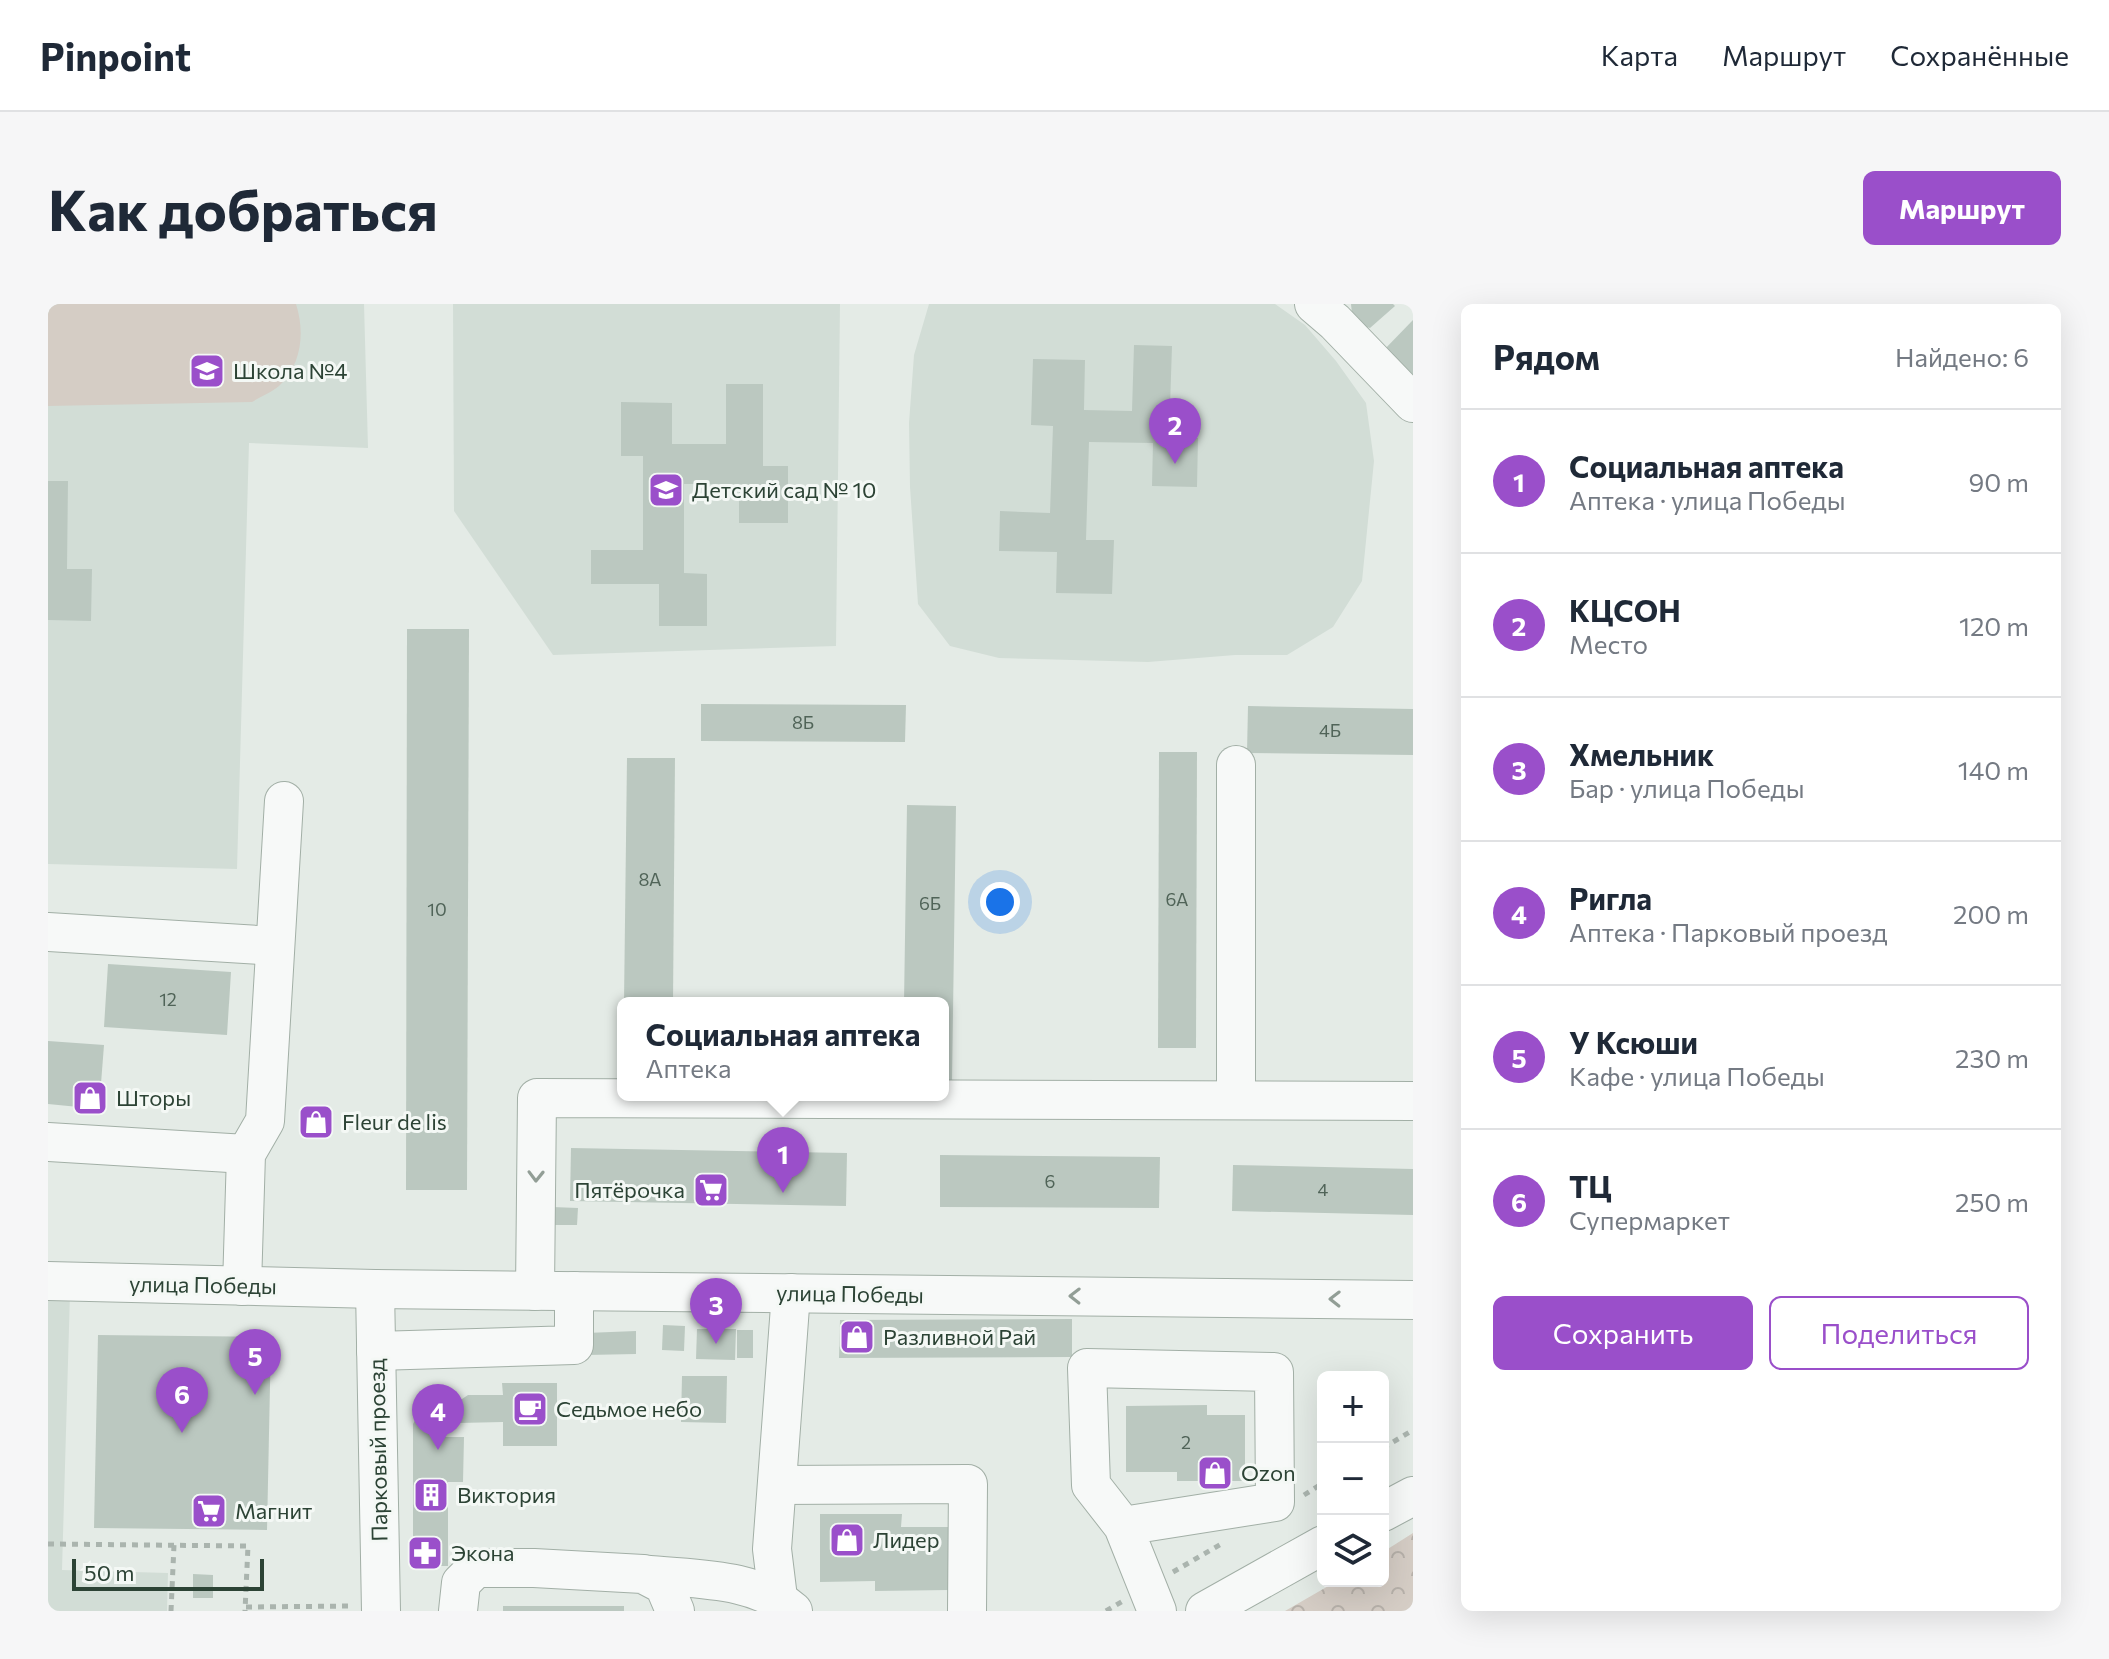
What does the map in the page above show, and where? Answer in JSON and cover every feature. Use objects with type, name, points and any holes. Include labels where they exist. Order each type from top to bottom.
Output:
[{"type":"street","points":[[1314,304],[1413,403]]},
{"type":"street","points":[[1236,765],[1236,1100]]},
{"type":"street","points":[[242,1286],[246,1154],[265,1121],[284,801]]},
{"type":"street","points":[[48,932],[275,946]]},
{"type":"street","points":[[535,1291],[537,1098],[617,1098]]},
{"type":"street","points":[[949,1099],[1413,1101]]},
{"type":"street","points":[[48,1142],[246,1154]]},
{"type":"street","name":"улица Победы","points":[[48,1281],[375,1289],[1413,1300]]},
{"type":"street","name":"Парковый проезд","points":[[375,1289],[381,1608]]},
{"type":"street","points":[[376,1351],[574,1345],[574,1291]]},
{"type":"street","points":[[771,1598],[791,1293]]},
{"type":"street","points":[[1123,1526],[1275,1502],[1274,1372],[1087,1368],[1091,1485],[1123,1526],[1152,1599]]},
{"type":"street","points":[[777,1485],[968,1484],[967,1611]]},
{"type":"street","points":[[1389,1509],[1413,1496]]},
{"type":"street","points":[[1205,1611],[1317,1548]]},
{"type":"street","points":[[458,1611],[461,1583],[476,1568],[523,1567],[643,1574],[771,1598]]},
{"type":"street","points":[[643,1574],[664,1585],[675,1611]]},
{"type":"street","points":[[714,1611],[771,1598]]},
{"type":"path","points":[[1389,1444],[1413,1430]]},
{"type":"path","points":[[1296,1499],[1317,1487]]},
{"type":"path","points":[[1106,1611],[1152,1599],[1228,1539]]},
{"type":"path","points":[[48,1544],[248,1546],[246,1609],[381,1608]]},
{"type":"path","points":[[171,1611],[174,1545]]},
{"type":"shaded area","points":[[48,304],[364,304],[368,448],[249,443],[237,869],[48,864]]},
{"type":"shaded area","points":[[453,304],[840,304],[836,646],[553,655],[454,511]]},
{"type":"shaded area","points":[[929,304],[1275,304],[1305,325],[1366,403],[1374,461],[1362,581],[1333,627],[1287,655],[1235,655],[1148,662],[999,658],[950,646],[918,604],[910,487],[909,423],[914,355]]},
{"type":"shaded area","points":[[48,1292],[70,1293],[62,1570],[168,1573],[167,1611],[48,1611]]},
{"type":"green space","points":[[48,304],[296,304],[300,347],[287,377],[276,388],[252,402],[48,406]]},
{"type":"green space","points":[[1413,1533],[1413,1611],[1285,1611],[1327,1587],[1389,1587],[1389,1548]]},
{"type":"building","points":[[1351,304],[1395,306],[1370,328],[1353,323]]},
{"type":"building","points":[[1413,320],[1413,386],[1381,353]]},
{"type":"building","points":[[1134,345],[1172,346],[1169,437],[1198,438],[1197,487],[1152,486],[1153,443],[1089,442],[1086,540],[1114,540],[1112,594],[1056,593],[1057,552],[999,551],[1000,511],[1050,513],[1053,426],[1031,425],[1033,359],[1085,360],[1084,410],[1132,411]]},
{"type":"building","points":[[726,384],[763,384],[763,466],[788,466],[788,523],[739,523],[739,484],[684,484],[684,573],[707,574],[707,626],[659,626],[659,584],[591,584],[591,550],[643,550],[643,456],[621,456],[621,402],[672,403],[672,444],[726,444]]},
{"type":"building","points":[[48,481],[68,481],[67,569],[92,569],[91,621],[48,620]]},
{"type":"building","points":[[407,629],[469,629],[467,1190],[406,1190]]},
{"type":"building","points":[[701,704],[906,705],[905,742],[701,741]]},
{"type":"building","points":[[1248,706],[1413,709],[1413,755],[1247,753]]},
{"type":"building","points":[[1159,752],[1197,752],[1196,1048],[1158,1048]]},
{"type":"building","points":[[627,758],[675,758],[673,997],[624,997]]},
{"type":"building","points":[[907,805],[956,806],[952,1082],[949,1082],[949,997],[904,997]]},
{"type":"building","points":[[108,964],[231,972],[227,1035],[104,1027]]},
{"type":"building","points":[[48,1041],[104,1045],[99,1109],[48,1104]]},
{"type":"building","points":[[571,1148],[847,1153],[846,1206],[570,1201]]},
{"type":"building","points":[[940,1155],[1160,1157],[1159,1208],[940,1207]]},
{"type":"building","points":[[1233,1165],[1413,1169],[1413,1215],[1232,1211]]},
{"type":"building","points":[[552,1207],[578,1208],[577,1225],[552,1225]]},
{"type":"building","points":[[1072,1319],[1072,1357],[839,1358],[840,1320]]},
{"type":"building","points":[[663,1325],[685,1326],[684,1351],[662,1350]]},
{"type":"building","points":[[697,1329],[736,1329],[735,1360],[696,1359]]},
{"type":"building","points":[[737,1330],[753,1330],[753,1358],[737,1358]]},
{"type":"building","points":[[636,1331],[636,1354],[587,1355],[586,1333]]},
{"type":"building","points":[[98,1335],[271,1337],[267,1530],[94,1528]]},
{"type":"building","points":[[682,1376],[727,1376],[726,1423],[681,1422]]},
{"type":"building","name":"Седьмое небо","points":[[502,1383],[557,1383],[557,1446],[503,1446],[503,1422],[459,1423],[459,1401],[468,1395],[503,1395]]},
{"type":"building","points":[[1207,1405],[1207,1415],[1245,1415],[1245,1481],[1177,1481],[1177,1472],[1126,1472],[1126,1406]]},
{"type":"building","points":[[419,1413],[442,1413],[442,1437],[464,1437],[463,1482],[448,1482],[448,1566],[413,1566],[413,1424]]},
{"type":"building","points":[[820,1514],[902,1514],[901,1527],[949,1527],[949,1590],[875,1591],[875,1581],[820,1582]]},
{"type":"building","points":[[193,1574],[213,1575],[213,1598],[193,1598]]},
{"type":"building","points":[[503,1606],[624,1606],[624,1611],[503,1611]]},
{"type":"place","name":"Школа №4","points":[[207,371]]},
{"type":"place","name":"КЦСОН","points":[[1175,464]]},
{"type":"place","name":"Детский сад № 10","points":[[666,490]]},
{"type":"place","name":"Шторы","points":[[90,1098]]},
{"type":"place","name":"Fleur de lis","points":[[316,1122]]},
{"type":"place","name":"Пятёрочка","points":[[711,1190]]},
{"type":"place","name":"Социальная аптека","points":[[783,1193]]},
{"type":"place","name":"Разливной Рай","points":[[857,1337]]},
{"type":"place","name":"Хмельник","points":[[716,1344]]},
{"type":"place","name":"У Ксюши","points":[[255,1395]]},
{"type":"place","name":"Седьмое небо","points":[[530,1409]]},
{"type":"place","name":"ТЦ","points":[[182,1433]]},
{"type":"place","name":"Ригла","points":[[438,1450]]},
{"type":"place","name":"Ozon","points":[[1215,1473]]},
{"type":"place","name":"Виктория","points":[[431,1495]]},
{"type":"place","name":"Магнит","points":[[209,1511]]},
{"type":"place","name":"Лидер","points":[[847,1540]]},
{"type":"place","name":"Экона","points":[[425,1553]]}]
